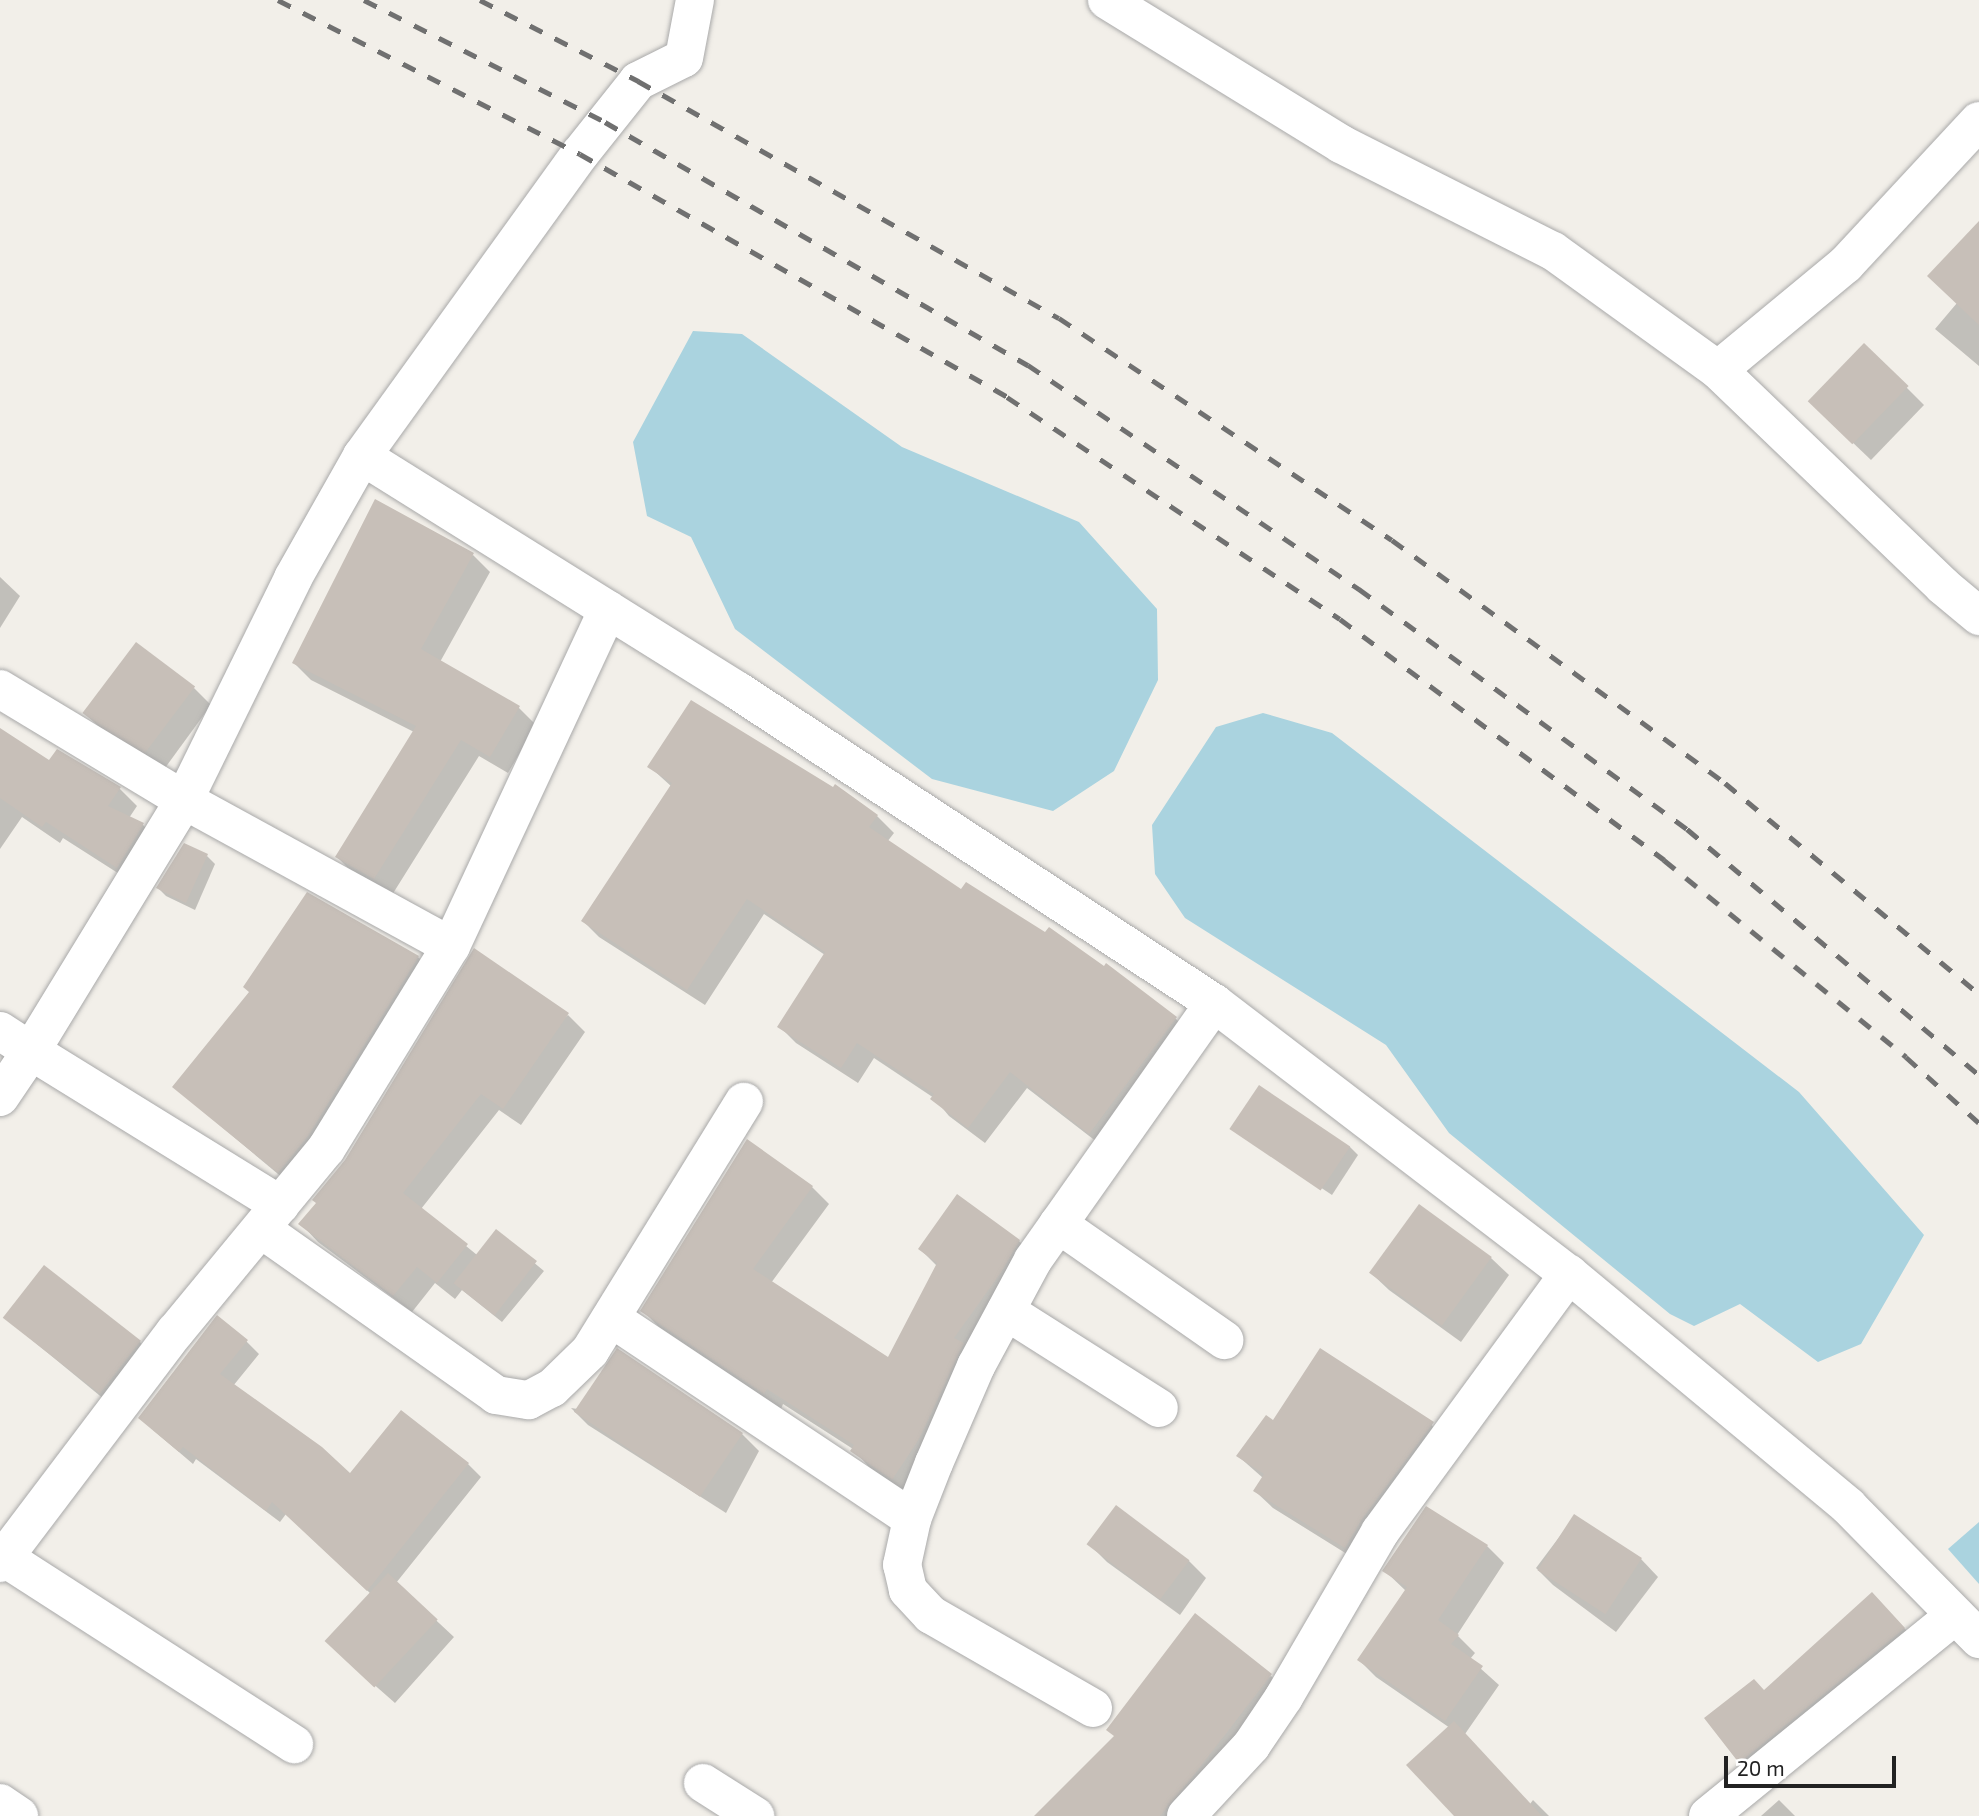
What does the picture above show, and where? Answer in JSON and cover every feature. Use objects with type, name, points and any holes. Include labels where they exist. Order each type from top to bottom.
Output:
[{"type":"street","points":[[0,1097],[15,1041],[184,800],[293,578],[362,456],[580,154],[638,81],[684,58],[695,0]]},
{"type":"street","points":[[1107,0],[1341,144],[1553,251],[1718,370],[1942,586],[1979,616]]},
{"type":"street","points":[[1718,370],[1846,264],[1979,121]]},
{"type":"street","points":[[362,456],[738,691],[1214,1003],[1569,1274],[1848,1506],[1967,1627],[1708,1816]]},
{"type":"street","points":[[294,1744],[8,1541],[326,1149],[451,946],[608,610]]},
{"type":"street","points":[[0,689],[184,800],[451,946]]},
{"type":"street","points":[[1093,1708],[931,1615],[908,1590],[902,1565],[912,1518],[976,1366],[1033,1260],[1214,1003]]},
{"type":"street","points":[[15,1041],[270,1217],[496,1395],[529,1400],[552,1388],[590,1351],[744,1102]]},
{"type":"street","points":[[1058,1224],[1224,1340]]},
{"type":"street","points":[[1185,1816],[1251,1746],[1284,1697],[1380,1532],[1569,1274]]},
{"type":"street","points":[[1006,1311],[1159,1408]]},
{"type":"street","points":[[611,1318],[912,1518]]},
{"type":"street","points":[[703,1783],[755,1816]]},
{"type":"street","points":[[0,1802],[19,1816]]},
{"type":"water","points":[[693,331],[742,334],[902,447],[1079,522],[1157,609],[1158,680],[1114,771],[1053,811],[932,779],[735,629],[691,537],[647,516],[633,442]]},
{"type":"water","points":[[1263,713],[1332,733],[1799,1092],[1924,1235],[1861,1344],[1818,1362],[1740,1304],[1694,1326],[1670,1314],[1449,1133],[1386,1045],[1185,918],[1155,874],[1152,825],[1216,727]]},
{"type":"water","points":[[1979,1522],[1979,1584],[1948,1549]]},
{"type":"building","points":[[1979,221],[1979,325],[1927,276]]},
{"type":"building","points":[[1864,343],[1909,386],[1852,444],[1808,401]]},
{"type":"building","points":[[375,499],[474,553],[421,649],[520,706],[490,757],[461,740],[374,879],[335,857],[416,726],[292,663]]},
{"type":"building","points":[[136,642],[195,687],[142,758],[82,713]]},
{"type":"building","points":[[691,700],[833,787],[835,784],[878,815],[869,827],[961,889],[966,882],[1045,932],[1049,927],[1104,966],[1106,963],[1177,1017],[1089,1134],[1010,1072],[968,1128],[930,1099],[934,1094],[857,1043],[841,1068],[777,1027],[825,952],[747,899],[687,990],[581,921],[672,783],[647,767]]},
{"type":"building","points":[[0,728],[49,760],[57,749],[121,787],[108,806],[144,823],[117,868],[46,822],[42,827],[0,798]]},
{"type":"building","points":[[184,843],[208,854],[186,903],[156,888]]},
{"type":"building","points":[[307,892],[419,956],[308,1136],[278,1173],[172,1087],[249,992],[243,987]]},
{"type":"building","points":[[474,948],[569,1013],[503,1109],[481,1094],[403,1193],[468,1244],[437,1283],[417,1267],[393,1296],[298,1224],[316,1203],[312,1200],[345,1160]]},
{"type":"building","points":[[1259,1085],[1350,1147],[1321,1190],[1229,1129]]},
{"type":"building","points":[[747,1139],[813,1186],[753,1269],[888,1357],[937,1263],[918,1249],[957,1194],[1020,1240],[1000,1274],[954,1338],[964,1343],[919,1439],[892,1480],[850,1451],[854,1445],[767,1389],[764,1394],[640,1311]]},
{"type":"building","points":[[1419,1204],[1492,1257],[1442,1326],[1369,1273]]},
{"type":"building","points":[[496,1229],[537,1261],[494,1315],[454,1283]]},
{"type":"building","points":[[44,1265],[141,1341],[100,1394],[3,1318]]},
{"type":"building","points":[[217,1315],[248,1340],[220,1374],[322,1447],[350,1473],[401,1410],[469,1463],[367,1591],[272,1502],[266,1511],[183,1447],[179,1452],[138,1418]]},
{"type":"building","points":[[617,1348],[743,1433],[700,1497],[574,1412]]},
{"type":"building","points":[[1320,1348],[1434,1422],[1362,1519],[1345,1548],[1253,1491],[1264,1474],[1236,1456],[1266,1415],[1273,1420]]},
{"type":"building","points":[[1116,1505],[1189,1560],[1160,1600],[1087,1544]]},
{"type":"building","points":[[1426,1506],[1488,1545],[1438,1620],[1459,1635],[1451,1644],[1483,1666],[1445,1721],[1357,1660],[1407,1587],[1382,1571]]},
{"type":"building","points":[[1574,1514],[1642,1558],[1605,1614],[1538,1570]]},
{"type":"building","points":[[388,1573],[438,1619],[374,1687],[325,1641]]},
{"type":"building","points":[[1872,1592],[1905,1628],[1739,1763],[1704,1718],[1754,1679],[1764,1690]]},
{"type":"building","points":[[1195,1613],[1272,1674],[1190,1780],[1160,1816],[1034,1816],[1114,1736],[1106,1730]]},
{"type":"building","points":[[1454,1721],[1542,1816],[1454,1816],[1406,1765]]},
{"type":"railway","points":[[278,0],[580,154],[1007,397],[1340,619],[1664,860],[1906,1057],[1979,1123]]},
{"type":"railway","points":[[364,0],[605,122],[1028,365],[1359,589],[1687,829],[1979,1075]]},
{"type":"railway","points":[[480,0],[638,81],[1059,318],[1392,540],[1725,783],[1979,994]]}]
